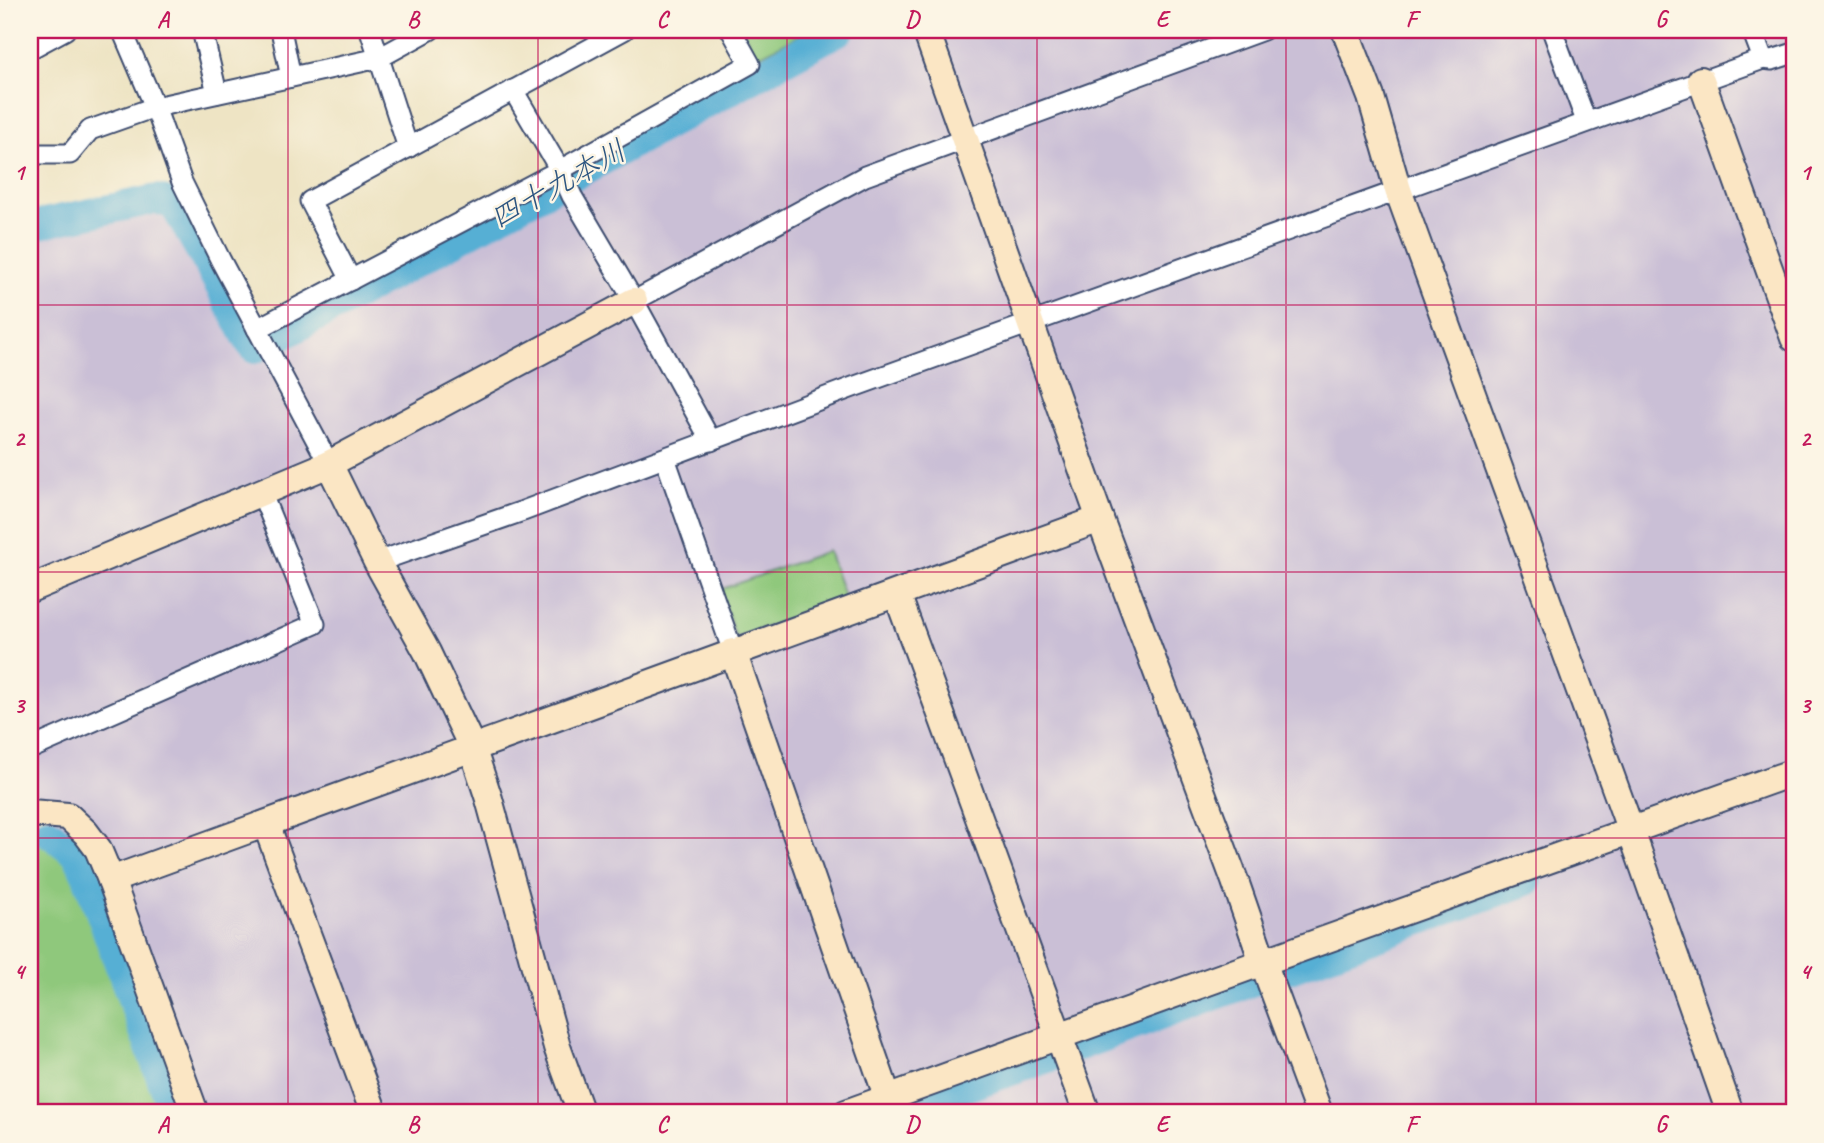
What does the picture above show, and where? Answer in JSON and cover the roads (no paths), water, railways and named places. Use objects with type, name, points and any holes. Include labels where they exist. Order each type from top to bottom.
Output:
[{"type":"street","points":[[30,49],[65,30]]},
{"type":"street","points":[[202,30],[217,93]]},
{"type":"street","points":[[281,30],[291,77]]},
{"type":"street","points":[[370,30],[408,148]]},
{"type":"street","points":[[30,154],[70,154],[90,130],[155,107],[379,58],[430,30]]},
{"type":"street","points":[[351,280],[310,201],[624,30]]},
{"type":"street","points":[[257,329],[560,170],[750,64],[731,30]]},
{"type":"street","points":[[926,30],[1100,519],[1319,1113]]},
{"type":"street","points":[[30,589],[328,464],[865,176],[1263,30]]},
{"type":"street","points":[[1345,30],[1371,97],[1398,190],[1631,831],[1730,1113]]},
{"type":"street","points":[[1552,30],[1586,121]]},
{"type":"street","points":[[1752,30],[1763,59]]},
{"type":"street","points":[[127,31],[182,182],[377,562],[427,652],[472,747],[493,813],[557,1047],[581,1113]]},
{"type":"street","points":[[377,562],[523,511],[1586,121],[1763,59],[1772,60],[1794,53]]},
{"type":"street","points":[[1701,80],[1794,338]]},
{"type":"street","points":[[513,90],[634,301],[710,441]]},
{"type":"street","points":[[665,458],[890,1106]]},
{"type":"street","points":[[30,749],[315,624],[261,492]]},
{"type":"street","points":[[111,880],[1100,519]]},
{"type":"street","points":[[897,594],[1087,1113]]},
{"type":"street","points":[[846,1113],[890,1106],[1060,1036],[1794,772]]},
{"type":"street","points":[[30,813],[68,816],[98,849],[195,1113]]},
{"type":"street","points":[[266,824],[374,1113]]},
{"type":"waterway","name":"四十九本川","points":[[276,339],[840,30]]},
{"type":"waterway","name":"四十九本川","points":[[30,226],[157,199],[174,205],[255,349]]},
{"type":"waterway","points":[[47,831],[77,854],[87,876],[174,1113]]},
{"type":"waterway","points":[[1282,971],[1527,881]]},
{"type":"waterway","points":[[1079,1046],[1262,978]]},
{"type":"waterway","points":[[907,1108],[1059,1054]]}]
